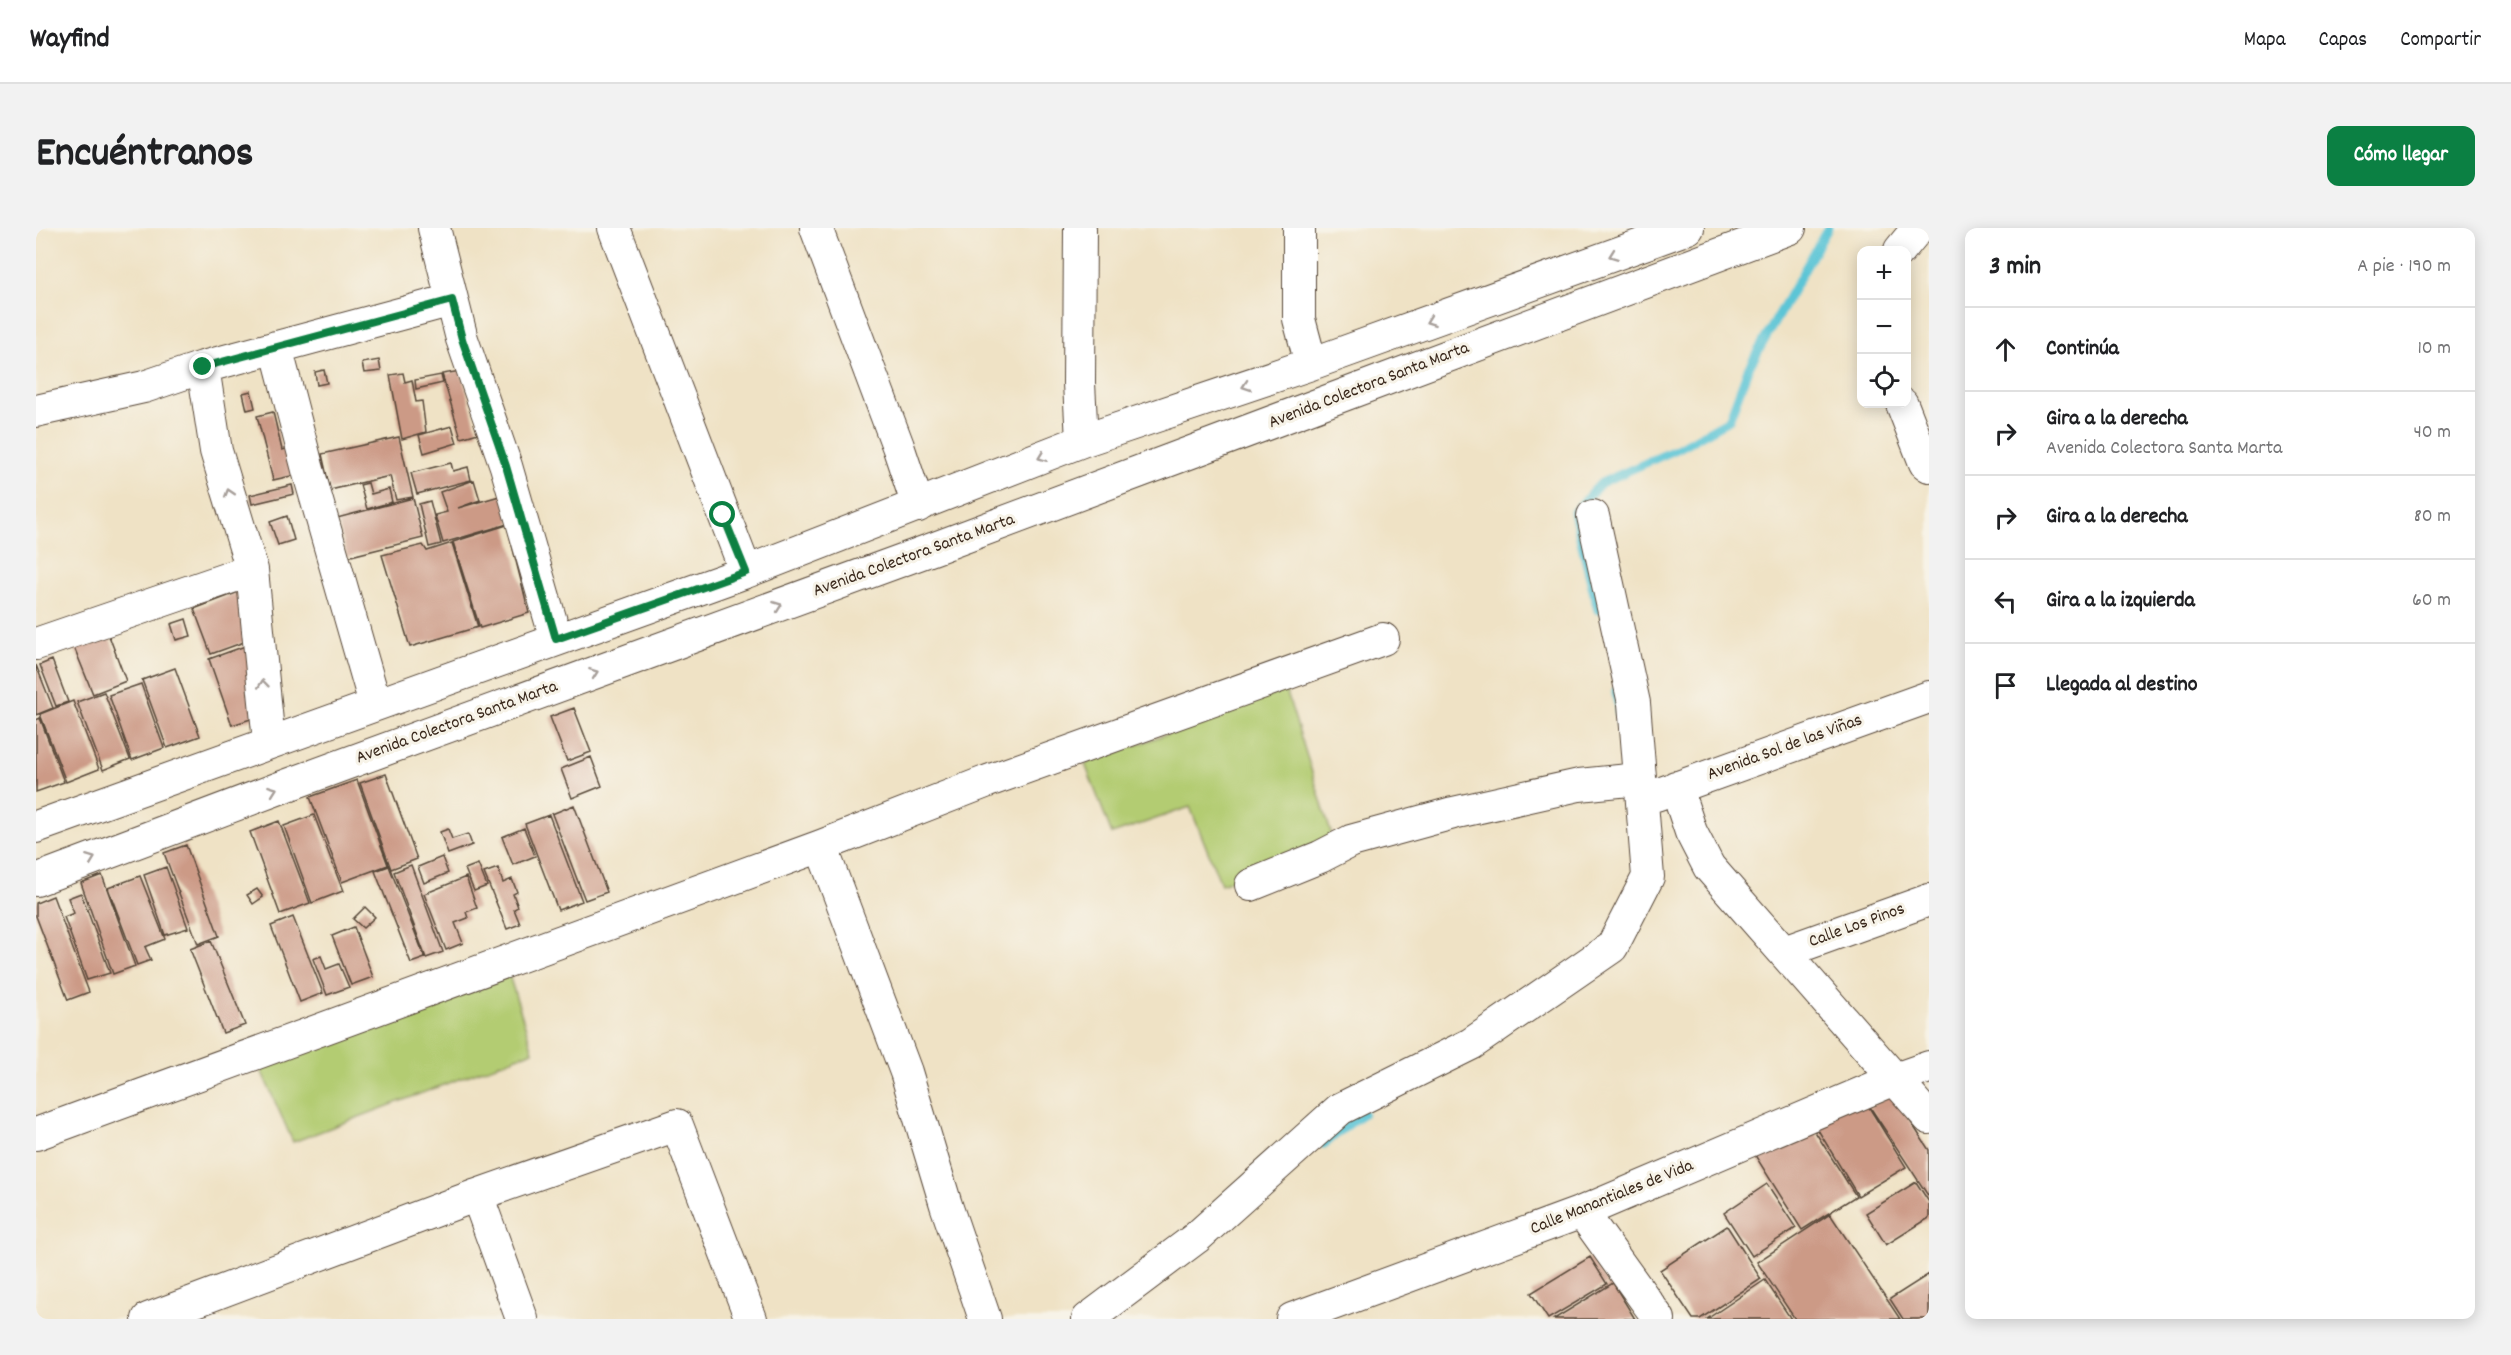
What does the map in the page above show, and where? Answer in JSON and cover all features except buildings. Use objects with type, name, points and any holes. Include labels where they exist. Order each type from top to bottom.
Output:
[{"type":"street","points":[[434,228],[462,339],[506,466],[556,639]]},
{"type":"street","points":[[614,228],[746,572]]},
{"type":"street","points":[[816,228],[898,446],[918,506]]},
{"type":"street","points":[[1080,228],[1079,383],[1082,441]]},
{"type":"street","points":[[1299,228],[1299,319],[1311,364]]},
{"type":"street","points":[[36,827],[746,572],[1082,441],[1311,364],[1688,228]]},
{"type":"street","name":"Avenida Colectora Santa Marta","points":[[36,880],[277,789],[946,544],[1790,228]]},
{"type":"street","points":[[1903,246],[1918,228]]},
{"type":"street","points":[[36,411],[144,387],[203,367],[452,300]]},
{"type":"street","points":[[276,347],[308,470],[375,704]]},
{"type":"street","points":[[203,367],[216,451],[252,570],[269,742]]},
{"type":"street","points":[[1904,408],[1925,464],[1929,466]]},
{"type":"street","points":[[1088,1319],[1196,1238],[1340,1109],[1471,1044],[1612,947],[1648,877],[1634,703],[1593,516]]},
{"type":"street","points":[[36,644],[252,570]]},
{"type":"street","points":[[36,1134],[821,846],[988,781],[1383,639]]},
{"type":"street","name":"Avenida Sol de las Viñas","points":[[1251,885],[1320,857],[1351,841],[1452,813],[1579,785],[1641,790],[1676,788],[1929,697]]},
{"type":"street","points":[[1676,788],[1691,832],[1709,867],[1929,1119]]},
{"type":"street","points":[[821,846],[906,1072],[946,1205],[985,1319]]},
{"type":"street","name":"Calle Los Pinos","points":[[1784,952],[1929,900]]},
{"type":"street","name":"Calle Manantiales de Vida","points":[[1292,1319],[1582,1212],[1895,1078],[1929,1067]]},
{"type":"street","points":[[147,1319],[477,1195],[677,1125],[751,1319]]},
{"type":"street","points":[[477,1195],[522,1319]]},
{"type":"street","points":[[1582,1212],[1659,1319]]},
{"type":"green space","points":[[1286,690],[1333,839],[1221,884],[1190,807],[1112,834],[1085,764]]},
{"type":"green space","points":[[509,975],[533,1051],[293,1142],[260,1068]]},
{"type":"waterway","points":[[1598,610],[1574,512],[1601,483],[1677,449],[1729,420],[1748,369],[1828,228]]},
{"type":"waterway","points":[[1616,691],[1621,728]]},
{"type":"waterway","points":[[1324,1144],[1363,1113]]},
{"type":"route","points":[[203,367],[452,300],[462,339],[506,466],[556,639],[746,572],[723,515]]}]
